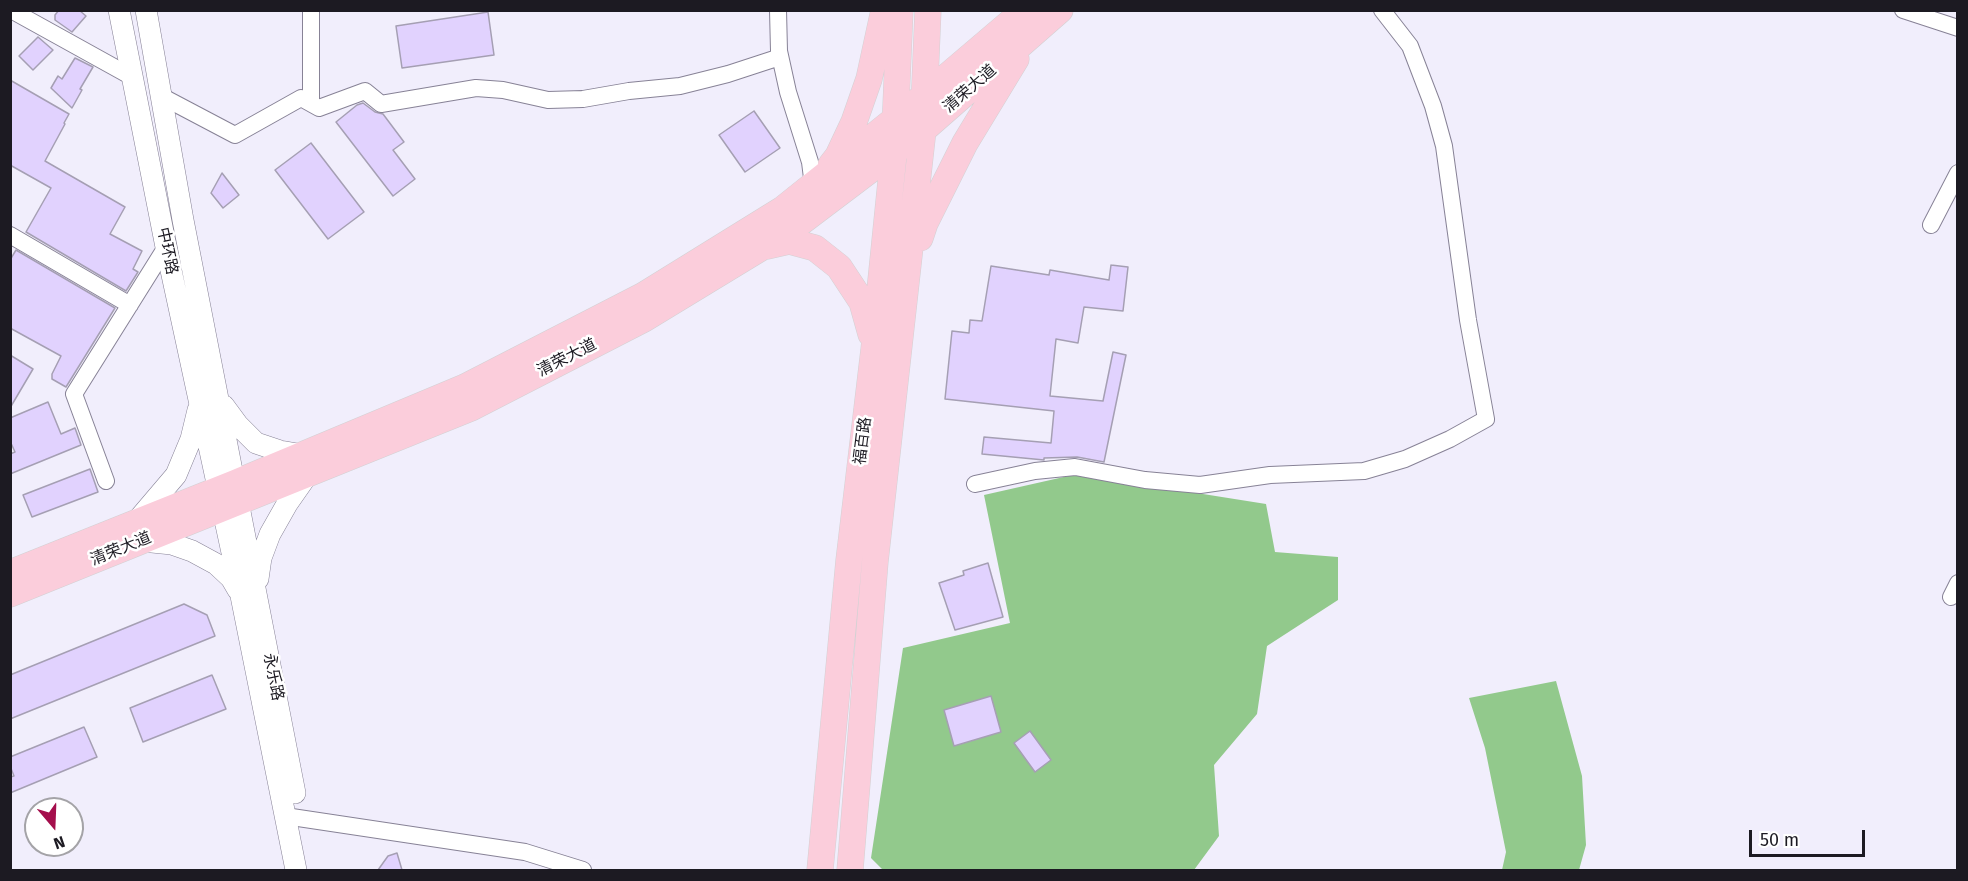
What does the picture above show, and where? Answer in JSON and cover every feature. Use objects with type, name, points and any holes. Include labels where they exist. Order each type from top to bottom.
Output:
[{"type":"main road","points":[[814,185],[838,156],[854,122],[869,79],[884,10]]},
{"type":"main road","name":"福百路","points":[[820,870],[849,560],[874,350],[894,151],[900,10]]},
{"type":"main road","name":"福百路","points":[[850,870],[874,562],[923,130],[928,10]]},
{"type":"main road","points":[[907,275],[925,223],[965,143],[1042,16]]},
{"type":"main road","name":"清荣大道","points":[[306,464],[471,408],[644,319],[792,229],[923,130],[1042,16]]},
{"type":"main road","name":"清荣大道","points":[[10,594],[139,532],[306,464],[465,387],[644,295],[783,209],[924,96],[1042,16]]},
{"type":"main road","points":[[760,248],[789,241],[815,248],[839,267],[862,302],[874,350]]},
{"type":"main road","name":"清荣大道","points":[[10,573],[139,532]]},
{"type":"street","points":[[11,10],[132,77]]},
{"type":"street","name":"中环路","points":[[119,10],[166,248],[209,401]]},
{"type":"street","name":"中环路","points":[[146,10],[209,401],[229,496]]},
{"type":"street","points":[[311,10],[311,103]]},
{"type":"street","points":[[778,10],[780,57],[788,92],[810,162],[814,185]]},
{"type":"street","points":[[975,484],[1035,471],[1075,467],[1145,480],[1200,485],[1270,475],[1364,471],[1405,459],[1450,439],[1486,419],[1468,320],[1441,136],[1433,106],[1410,46],[1382,10]]},
{"type":"street","points":[[1903,10],[1958,28]]},
{"type":"street","points":[[161,96],[235,135],[301,98],[319,108],[365,91],[381,104],[476,88],[503,90],[548,100],[583,99],[629,91],[680,86],[728,74],[780,57]]},
{"type":"street","points":[[1930,225],[1958,173]]},
{"type":"street","points":[[10,235],[130,305]]},
{"type":"street","points":[[106,481],[74,394],[166,248]]},
{"type":"street","points":[[209,401],[256,443],[280,451],[306,464],[270,534],[248,593],[216,564],[192,552],[139,532],[176,475],[209,401]]},
{"type":"street","name":"永乐路","points":[[229,496],[293,817],[311,870]]},
{"type":"street","points":[[293,817],[525,852],[583,870]]},
{"type":"street","name":"永乐路","points":[[293,817],[296,870]]},
{"type":"green space","points":[[1077,474],[1266,504],[1275,552],[1338,557],[1338,600],[1267,646],[1257,714],[1214,765],[1219,836],[1194,870],[883,870],[871,858],[903,648],[1010,623],[984,495]]},
{"type":"green space","points":[[1556,681],[1582,776],[1586,845],[1579,870],[1502,870],[1506,852],[1485,748],[1469,698]]},
{"type":"building","points":[[59,10],[79,10],[86,16],[72,32],[55,20],[55,15]]},
{"type":"building","points":[[488,12],[494,55],[402,68],[396,26]]},
{"type":"building","points":[[38,37],[53,50],[33,70],[19,56]]},
{"type":"building","points":[[75,58],[93,67],[72,108],[51,88],[58,76],[62,79]]},
{"type":"building","points":[[10,80],[69,114],[45,161],[125,207],[110,234],[142,251],[133,269],[138,272],[126,291],[26,232],[51,188],[10,165]]},
{"type":"building","points":[[363,103],[375,112],[383,114],[404,142],[393,150],[415,179],[393,196],[336,122],[357,105]]},
{"type":"building","points":[[754,111],[780,148],[745,172],[719,135]]},
{"type":"building","points":[[311,143],[364,212],[328,239],[275,170]]},
{"type":"building","points":[[222,173],[239,195],[223,208],[211,193]]},
{"type":"building","points":[[16,250],[115,308],[66,387],[52,379],[52,374],[61,356],[10,328],[10,260]]},
{"type":"building","points":[[1111,265],[1128,267],[1123,311],[1084,307],[1078,343],[1056,339],[1050,396],[1103,401],[1113,352],[1126,355],[1104,462],[1077,457],[1044,458],[1044,460],[982,454],[984,437],[1051,443],[1054,411],[945,399],[952,331],[969,333],[970,320],[982,321],[991,266],[1049,275],[1050,270],[1109,280]]},
{"type":"building","points":[[10,355],[33,369],[10,408]]},
{"type":"building","points":[[48,402],[61,434],[75,428],[81,445],[10,474],[10,454],[15,452],[10,441],[10,418]]},
{"type":"building","points":[[90,469],[98,492],[32,517],[23,495]]},
{"type":"building","points":[[988,563],[1003,617],[955,630],[939,583],[964,575],[963,571]]},
{"type":"building","points":[[184,604],[207,615],[215,636],[10,719],[10,675]]},
{"type":"building","points":[[212,675],[226,709],[143,742],[130,708]]},
{"type":"building","points":[[991,696],[1001,732],[954,746],[944,710]]},
{"type":"building","points":[[84,727],[97,757],[10,793],[10,777],[14,776],[10,766],[10,757]]},
{"type":"building","points":[[1030,731],[1051,760],[1035,772],[1014,743]]},
{"type":"building","points":[[397,853],[402,870],[378,870],[388,856]]}]
